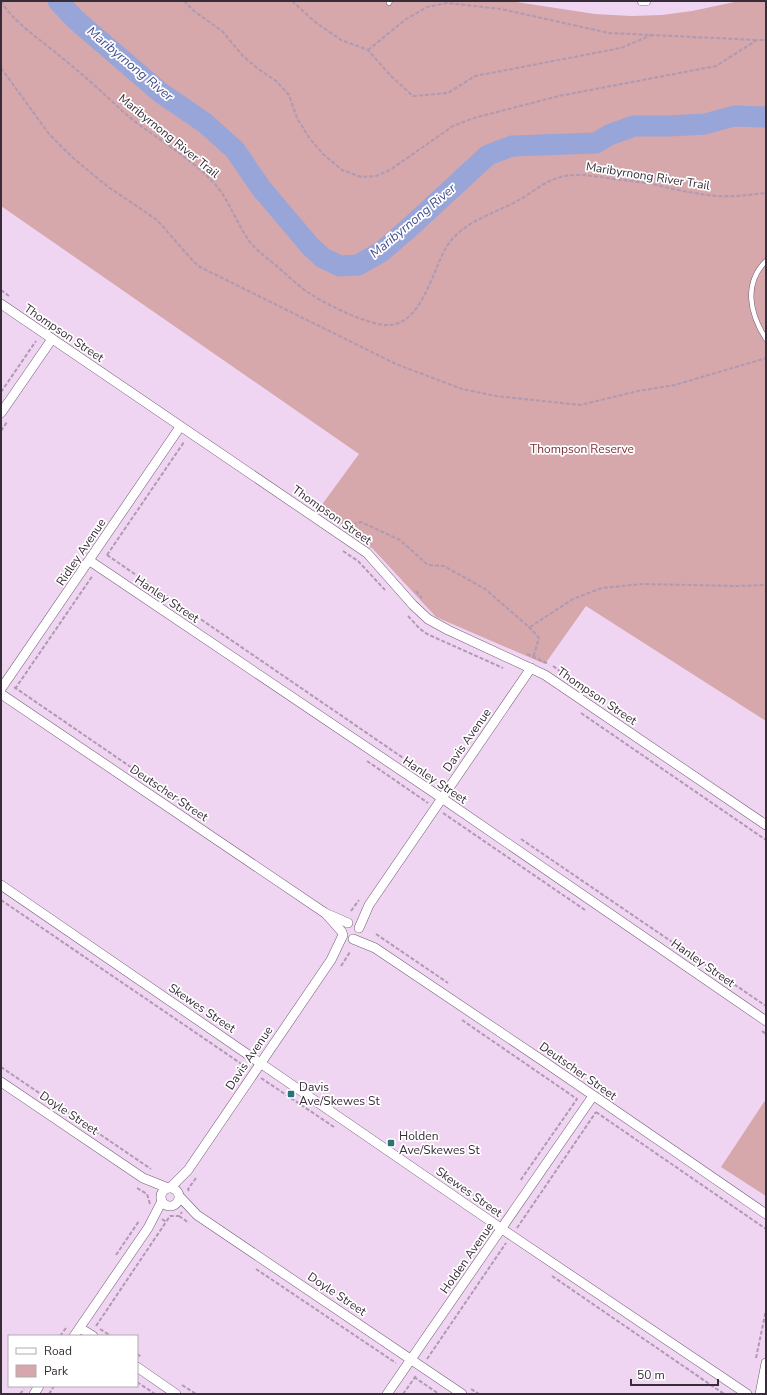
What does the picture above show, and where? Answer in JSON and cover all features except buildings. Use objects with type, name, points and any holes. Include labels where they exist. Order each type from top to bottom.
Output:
[{"type":"street","name":"Thompson Street","points":[[1,304],[367,553],[413,605],[428,619],[448,630],[545,675],[766,825]]},
{"type":"street","points":[[1,413],[52,339]]},
{"type":"street","name":"Ridley Avenue","points":[[3,686],[90,561],[180,427]]},
{"type":"street","name":"Hanley Street","points":[[90,561],[441,798],[766,1021]]},
{"type":"street","name":"Davis Avenue","points":[[359,930],[369,905],[531,668]]},
{"type":"street","name":"Deutscher Street","points":[[1,694],[324,913],[347,936],[375,948],[766,1214]]},
{"type":"street","name":"Skewes Street","points":[[1,885],[261,1062],[512,1236],[747,1394]]},
{"type":"street","name":"Davis Avenue","points":[[349,923],[369,905]]},
{"type":"street","name":"Deutscher Street","points":[[324,913],[349,923]]},
{"type":"street","points":[[349,923],[356,924],[359,930],[358,936],[347,936],[344,926],[349,923]]},
{"type":"street","name":"Deutscher Street","points":[[359,930],[375,948]]},
{"type":"street","name":"Davis Avenue","points":[[174,1191],[347,936]]},
{"type":"street","name":"Doyle Street","points":[[1,1082],[143,1178],[174,1191],[183,1210]]},
{"type":"street","name":"Holden Avenue","points":[[387,1394],[593,1096]]},
{"type":"street","name":"Doyle Street","points":[[143,1178],[161,1199]]},
{"type":"street","points":[[75,1335],[148,1228],[160,1218],[172,1206],[178,1202],[174,1191],[162,1192],[160,1218]]},
{"type":"street","points":[[161,1199],[165,1205],[172,1206]]},
{"type":"street","name":"Doyle Street","points":[[172,1206],[197,1214],[403,1353],[414,1355],[462,1394]]},
{"type":"street","points":[[80,1328],[91,1335]]},
{"type":"street","points":[[760,1394],[766,1363]]},
{"type":"street","points":[[138,1368],[176,1394]]},
{"type":"lane","points":[[766,262],[758,270],[752,289],[751,299],[754,318],[766,339]]},
{"type":"path","name":"Maribyrnong River Trail","points":[[1,1],[13,17],[96,86],[115,105],[187,159],[210,179],[228,201],[250,242],[304,290],[362,320],[375,324],[390,325],[400,323],[408,318],[422,299],[446,247],[460,230],[509,206],[552,180],[562,176],[580,174],[652,184],[708,195],[726,196],[766,193]]},
{"type":"path","points":[[184,1],[194,11],[222,31],[243,56],[257,68],[276,80],[289,95],[297,118],[310,139],[323,154],[342,170],[360,177],[376,176],[390,170],[453,126],[474,118],[559,96],[716,66],[757,40]]},
{"type":"path","points":[[292,1],[315,22],[341,40],[368,50],[390,76],[413,96],[448,93],[475,76],[621,48],[654,34]]},
{"type":"path","points":[[368,50],[406,19],[427,8],[447,3],[501,9],[609,33],[766,40]]},
{"type":"path","points":[[1,68],[49,134],[73,158],[107,186],[157,220],[194,262],[208,272],[396,364],[462,389],[496,396],[580,405],[638,391],[675,385],[766,358]]},
{"type":"path","points":[[1,392],[36,341],[46,348]]},
{"type":"path","points":[[339,534],[346,527],[361,522],[400,540],[428,565],[444,566],[485,589],[529,627],[539,638],[531,668]]},
{"type":"path","points":[[529,627],[574,599],[602,588],[643,584],[737,586],[766,585]]},
{"type":"path","points":[[3,686],[199,814]]},
{"type":"path","points":[[337,971],[350,952]]},
{"type":"path","points":[[460,1019],[766,1229]]},
{"type":"path","points":[[245,1067],[252,1056]]},
{"type":"path","points":[[1,1067],[155,1172]]},
{"type":"path","points":[[259,1086],[270,1069]]},
{"type":"path","points":[[520,1181],[577,1099]]},
{"type":"path","points":[[403,1394],[596,1112]]},
{"type":"path","points":[[134,1186],[147,1194],[150,1205],[147,1209],[160,1218],[170,1216],[183,1210],[192,1198],[188,1189],[198,1175]]},
{"type":"path","points":[[183,1210],[192,1225]]},
{"type":"path","points":[[492,1222],[499,1213]]},
{"type":"path","points":[[112,1260],[143,1215]]},
{"type":"path","points":[[96,1326],[160,1218]]},
{"type":"path","points":[[251,1265],[440,1394]]},
{"type":"path","points":[[756,1363],[766,1310]]},
{"type":"path","points":[[61,1335],[69,1323]]},
{"type":"path","points":[[395,1364],[403,1353]]},
{"type":"path","points":[[414,1355],[425,1363]]},
{"type":"path","points":[[138,1383],[155,1394]]},
{"type":"path","points":[[466,1385],[479,1394]]},
{"type":"green space","name":"Thompson Reserve","points":[[1,1],[510,1],[595,14],[631,16],[662,15],[692,11],[739,1],[766,1],[766,721],[586,606],[545,664],[436,617],[373,549],[318,510],[359,454],[1,206]]},
{"type":"green space","points":[[766,1099],[766,1196],[721,1167]]},
{"type":"waterway","name":"Maribyrnong River","points":[[58,1],[76,20],[161,93],[205,123],[235,150],[261,188],[310,246],[323,258],[340,266],[358,265],[381,252],[488,155],[512,146],[596,143],[609,135],[634,126],[705,124],[734,116],[766,117]]},
{"type":"place","name":"Davis Ave/Skewes St","points":[[291,1094]]},
{"type":"place","name":"Holden Ave/Skewes St","points":[[391,1143]]}]
